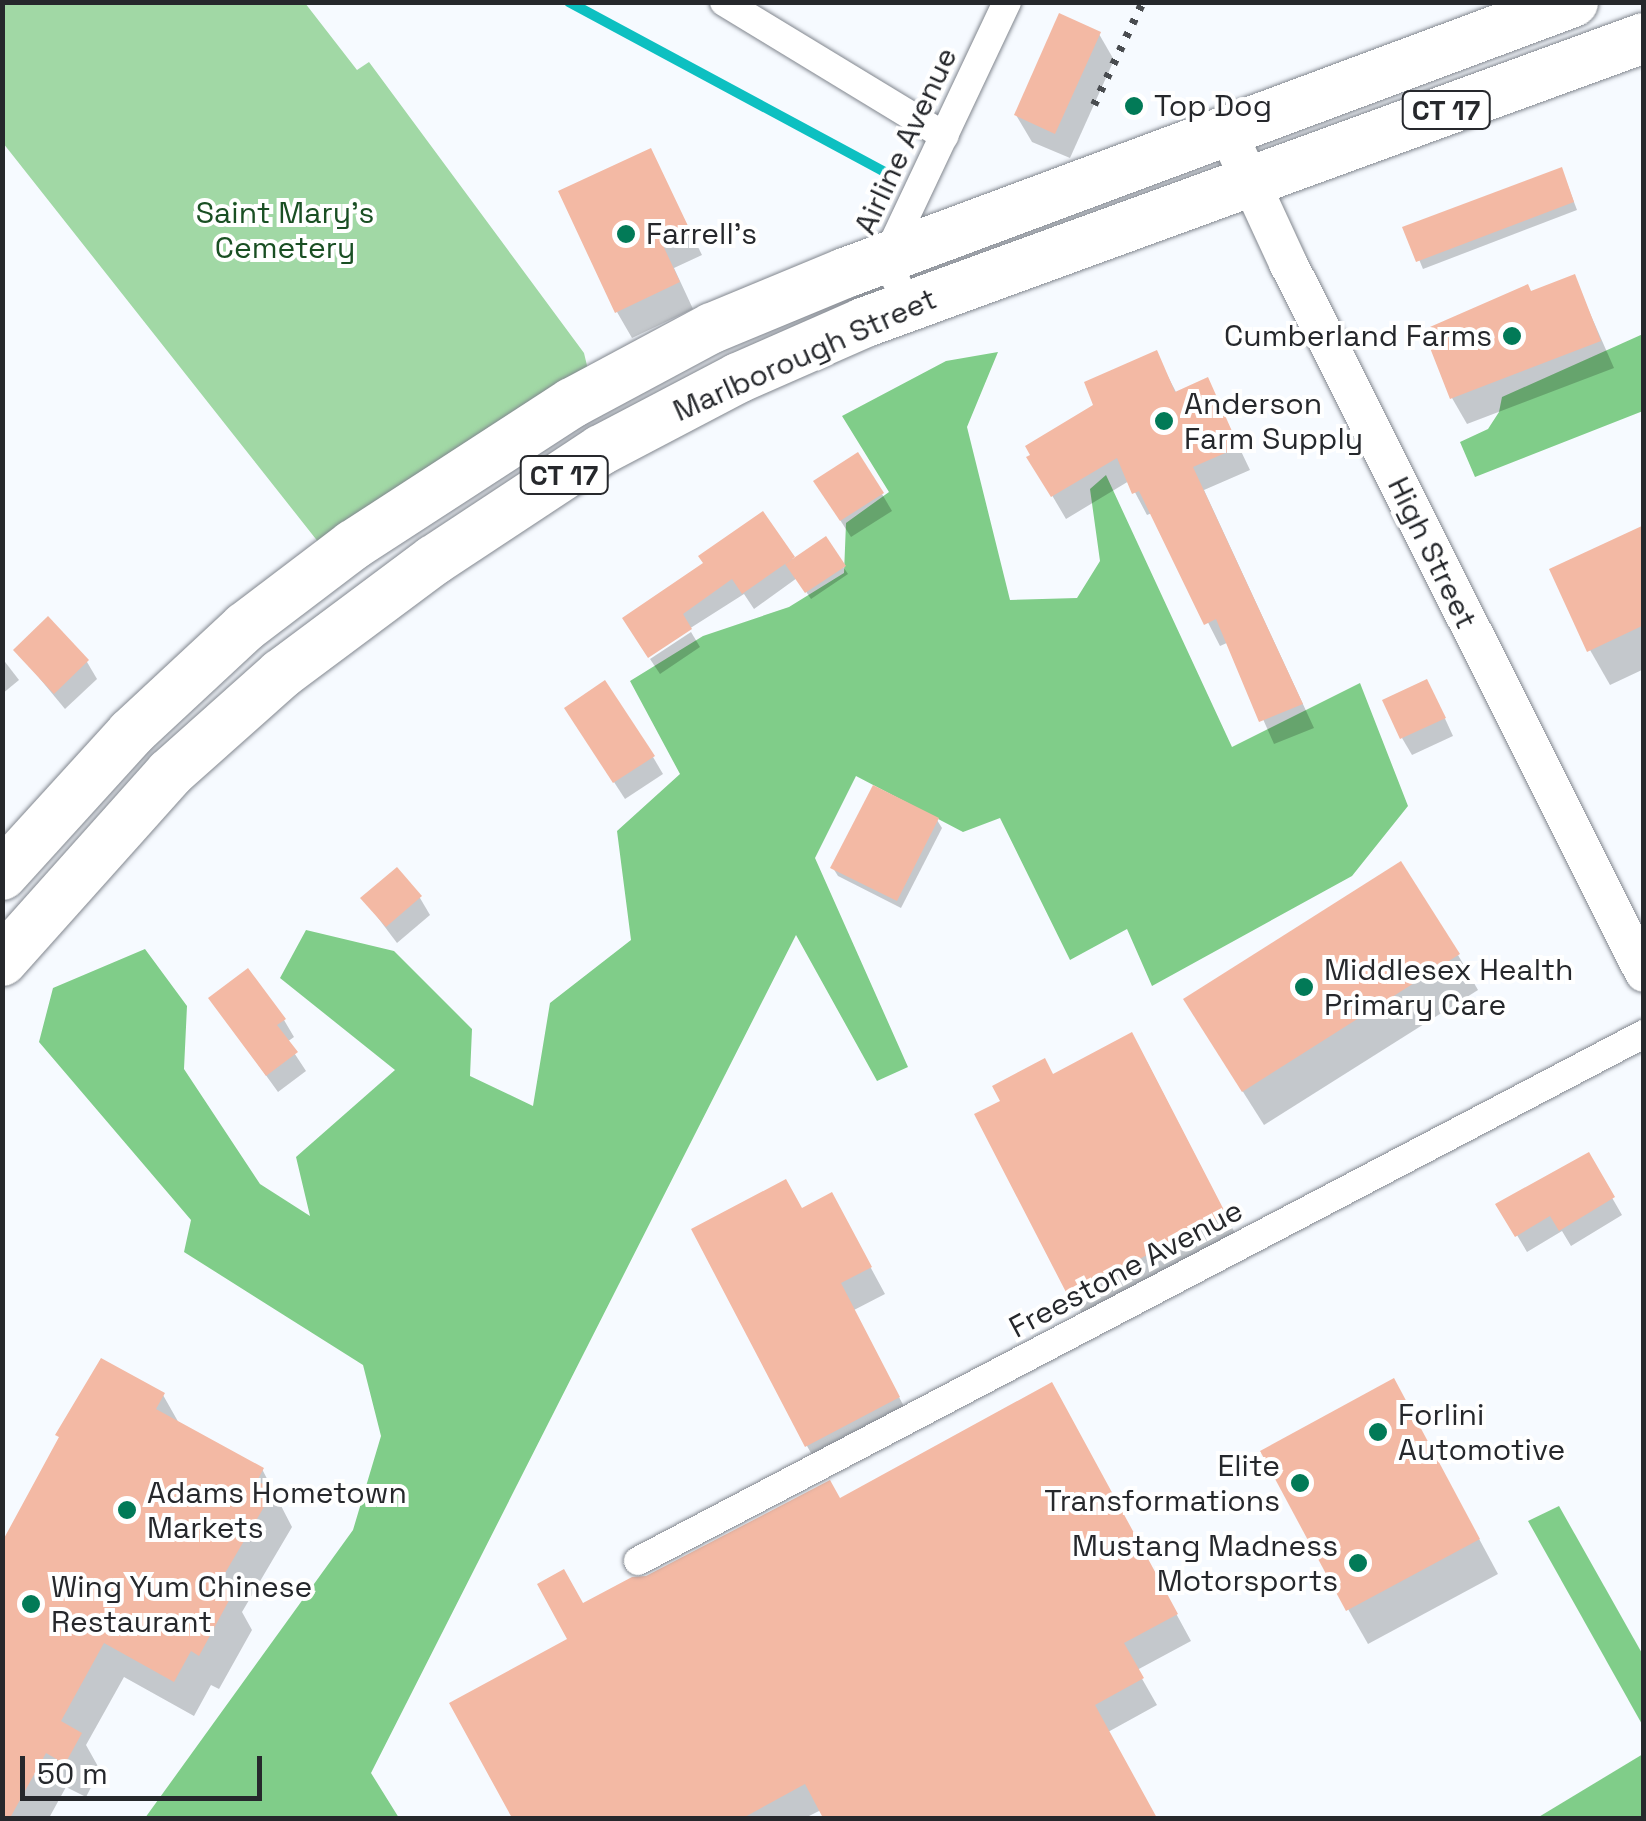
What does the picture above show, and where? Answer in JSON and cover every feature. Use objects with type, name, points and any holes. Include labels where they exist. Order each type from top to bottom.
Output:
[{"type":"highway","name":"Marlborough Street","points":[[2,875],[68,798],[186,679],[245,627],[354,546],[589,394],[712,328],[886,258],[1574,2]]},
{"type":"highway","name":"Marlborough Street","points":[[2,960],[170,773],[268,685],[356,614],[601,450],[738,378],[908,306],[1644,38]]},
{"type":"street","points":[[724,2],[944,136]]},
{"type":"street","name":"Airline Avenue","points":[[908,306],[886,258],[1007,2]]},
{"type":"street","name":"High Street","points":[[1227,131],[1248,182],[1626,944],[1644,972]]},
{"type":"street","name":"Freestone Avenue","points":[[638,1560],[1644,1034]]},
{"type":"green space","name":"Saint Mary's Cemetery","points":[[3,3],[305,3],[357,70],[369,62],[584,353],[589,374],[319,543],[3,143]]},
{"type":"green space","points":[[1643,334],[1643,411],[1475,477],[1460,442],[1488,429],[1499,412],[1502,397]]},
{"type":"green space","points":[[998,352],[967,427],[1010,600],[1077,598],[1100,561],[1090,489],[1106,475],[1232,747],[1360,683],[1408,806],[1352,876],[1152,986],[1127,929],[1070,960],[1000,818],[963,832],[856,776],[815,858],[908,1067],[877,1081],[796,935],[371,1773],[399,1818],[145,1818],[353,1530],[381,1436],[363,1365],[184,1252],[191,1220],[39,1042],[53,988],[145,949],[187,1006],[184,1069],[260,1184],[310,1216],[296,1157],[395,1070],[280,978],[306,930],[394,951],[472,1029],[470,1076],[533,1106],[550,1003],[631,940],[617,831],[680,774],[630,681],[703,636],[789,607],[844,573],[846,523],[889,492],[842,416],[946,361]]},
{"type":"green space","points":[[1559,1506],[1643,1655],[1643,1726],[1528,1521]]},
{"type":"green space","points":[[1643,1754],[1643,1818],[1537,1818]]},
{"type":"building","points":[[1059,13],[1101,32],[1055,134],[1014,115]]},
{"type":"building","name":"Farrell's","points":[[651,148],[689,228],[661,241],[680,282],[615,313],[558,191]]},
{"type":"building","name":"Cumberland Farms","points":[[1562,167],[1574,202],[1416,262],[1402,227]]},
{"type":"building","name":"Cumberland Farms","points":[[1575,274],[1601,341],[1450,399],[1423,330],[1528,284],[1531,291]]},
{"type":"building","points":[[1157,350],[1175,392],[1208,377],[1239,447],[1193,467],[1303,704],[1259,722],[1216,619],[1204,625],[1139,491],[1132,494],[1117,458],[1051,497],[1026,457],[1030,455],[1025,446],[1093,405],[1084,382]]},
{"type":"building","points":[[858,452],[884,493],[840,521],[813,481]]},
{"type":"building","points":[[763,511],[795,557],[742,594],[732,579],[683,614],[692,629],[648,658],[622,618],[703,563],[698,556]]},
{"type":"building","points":[[1644,525],[1644,625],[1587,652],[1549,569]]},
{"type":"building","points":[[826,536],[846,566],[805,593],[785,564]]},
{"type":"building","points":[[48,616],[89,660],[54,694],[13,650]]},
{"type":"building","points":[[1427,679],[1446,718],[1400,739],[1382,700]]},
{"type":"building","points":[[605,680],[655,756],[613,783],[564,708]]},
{"type":"building","points":[[873,785],[939,818],[897,901],[830,868]]},
{"type":"building","name":"Middlesex Health Primary Care","points":[[1401,861],[1460,954],[1242,1092],[1183,999]]},
{"type":"building","points":[[397,867],[422,896],[386,927],[360,898]]},
{"type":"building","points":[[248,968],[286,1019],[277,1025],[298,1052],[266,1076],[208,998]]},
{"type":"building","points":[[1132,1032],[1226,1214],[1068,1296],[974,1114],[1000,1101],[992,1086],[1045,1058],[1053,1074]]},
{"type":"building","points":[[1589,1152],[1615,1197],[1559,1231],[1550,1216],[1515,1237],[1495,1204]]},
{"type":"building","points":[[786,1179],[802,1208],[832,1192],[872,1267],[841,1283],[900,1397],[805,1447],[691,1229]]},
{"type":"building","points":[[101,1358],[165,1393],[156,1409],[264,1468],[257,1481],[274,1490],[218,1585],[233,1593],[199,1656],[191,1651],[174,1682],[104,1643],[61,1721],[82,1733],[65,1764],[46,1753],[10,1818],[2,1818],[2,1542],[59,1437],[55,1435]]},
{"type":"building","points":[[1394,1378],[1480,1539],[1346,1611],[1260,1451]]},
{"type":"building","points":[[1052,1382],[1178,1614],[1124,1643],[1144,1678],[1095,1705],[1157,1818],[823,1818],[805,1784],[743,1818],[512,1818],[449,1703],[567,1639],[537,1584],[564,1569],[583,1603],[632,1577],[646,1576],[830,1480],[840,1498]]},
{"type":"waterway","points":[[569,2],[887,173]]},
{"type":"railway","points":[[1094,105],[1143,2]]},
{"type":"place","name":"Top Dog","points":[[1134,106]]},
{"type":"place","name":"Farrell's","points":[[626,234]]},
{"type":"place","name":"Cumberland Farms","points":[[1512,336]]},
{"type":"place","name":"Anderson Farm Supply","points":[[1164,421]]},
{"type":"place","name":"Middlesex Health Primary Care","points":[[1304,987]]},
{"type":"place","name":"Forlini Automotive","points":[[1378,1432]]},
{"type":"place","name":"Elite Transformations","points":[[1300,1483]]},
{"type":"place","name":"Adams Hometown Markets","points":[[127,1510]]},
{"type":"place","name":"Mustang Madness Motorsports","points":[[1358,1563]]},
{"type":"place","name":"Wing Yum Chinese Restaurant","points":[[31,1604]]}]
